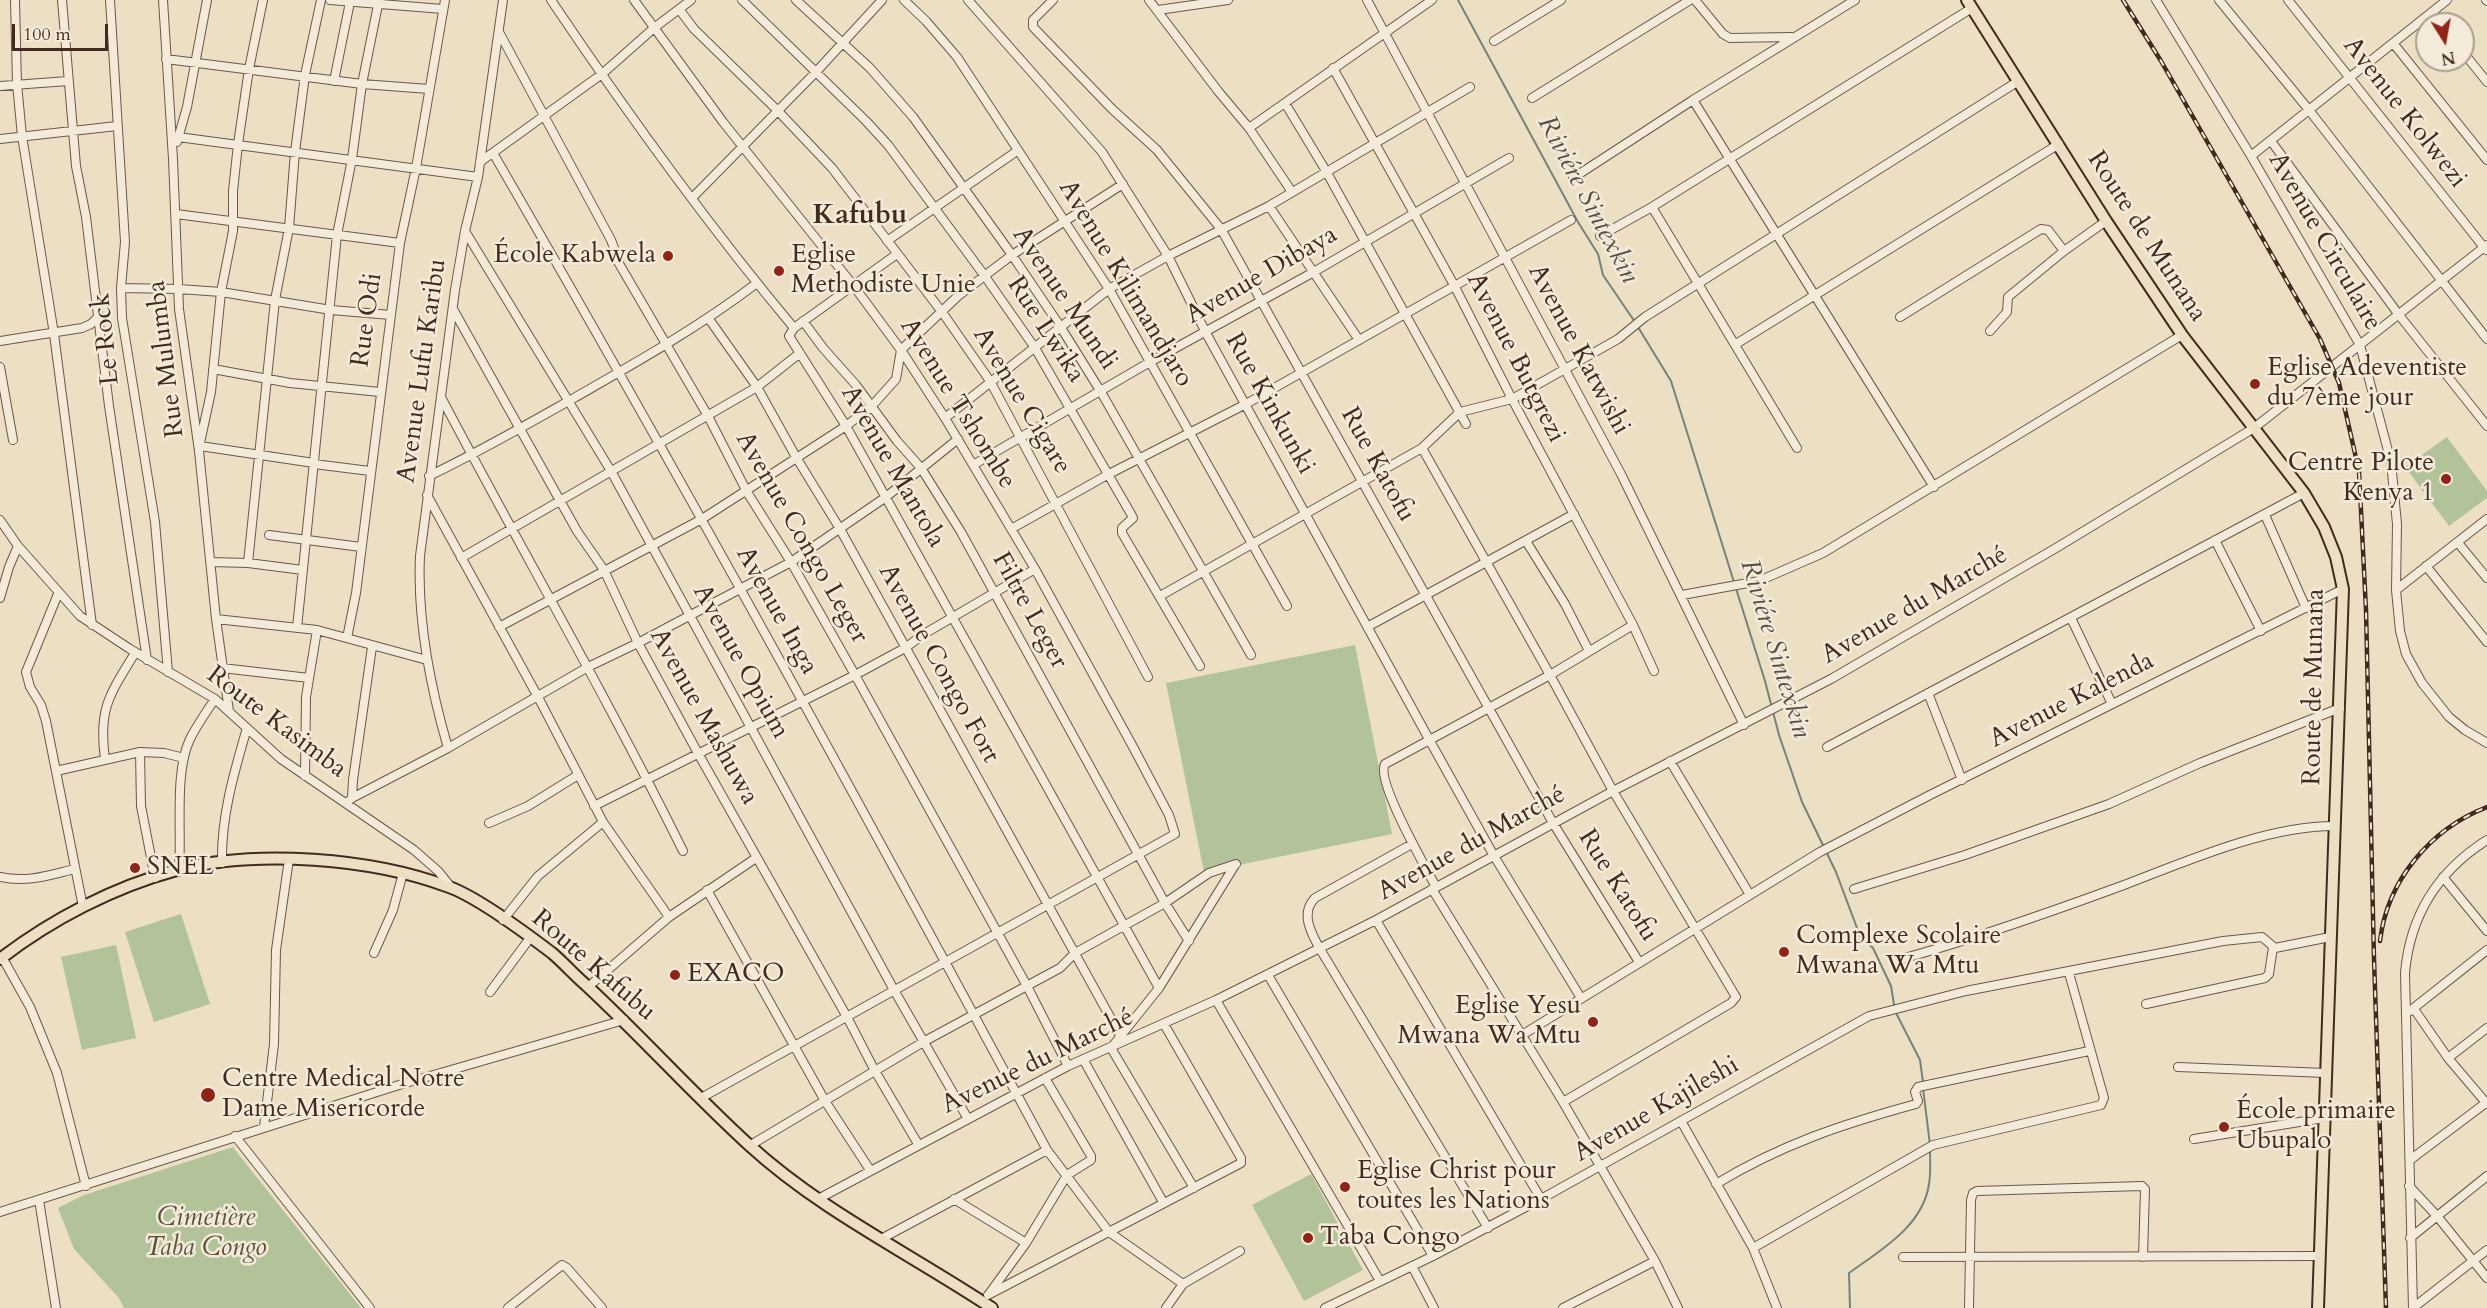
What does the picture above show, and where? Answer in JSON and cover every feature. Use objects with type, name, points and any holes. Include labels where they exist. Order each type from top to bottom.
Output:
[{"type":"main road","name":"Route de Munana","points":[[1969,4],[2106,221],[2182,335],[2304,493],[2324,527],[2336,557],[2343,589],[2318,1308]]},
{"type":"main road","name":"Route Kafubu","points":[[1,958],[54,923],[113,893],[179,870],[222,863],[255,859],[340,863],[404,873],[451,887],[553,954],[624,1020],[749,1146],[818,1199],[987,1302]]},
{"type":"street","points":[[15,0],[17,84],[22,136],[54,334],[92,626]]},
{"type":"street","points":[[62,0],[72,132],[147,660]]},
{"type":"street","name":"Le Rock","points":[[110,0],[125,242],[121,288],[123,326],[155,522],[168,672]]},
{"type":"street","name":"Rue Mulumba","points":[[163,0],[176,214],[179,309],[199,448],[216,619],[229,711]]},
{"type":"street","points":[[173,159],[207,0]]},
{"type":"street","points":[[263,0],[249,69],[238,144],[233,191],[234,220],[221,292],[211,392],[199,448],[370,471]]},
{"type":"street","points":[[248,563],[275,300],[289,228],[295,152],[306,75],[321,0]]},
{"type":"street","points":[[330,0],[379,2],[443,9]]},
{"type":"street","name":"Rue Odi","points":[[347,638],[400,243],[416,168],[445,0]]},
{"type":"street","name":"Avenue Lufu Karibu","points":[[448,748],[432,695],[418,582],[426,494],[453,309],[465,231],[478,177],[503,0]]},
{"type":"street","name":"Avenue Mantola","points":[[551,0],[641,130],[756,283],[794,328],[788,335],[846,426],[1159,988]]},
{"type":"street","name":"Avenue Tshombe","points":[[634,0],[710,105],[853,285],[901,350],[974,465],[1035,569],[1169,815],[1175,834],[1140,852]]},
{"type":"street","points":[[480,162],[546,117],[691,0]]},
{"type":"street","name":"Rue Lwika","points":[[742,0],[888,145],[1035,348],[1109,474],[1132,518],[1122,528],[1122,534],[1200,666]]},
{"type":"street","name":"Avenue Mundi","points":[[796,0],[870,68],[912,117],[1012,255],[1101,392],[1251,655]]},
{"type":"street","points":[[693,197],[816,72],[882,0]]},
{"type":"street","name":"Avenue Kilimandjaro","points":[[904,0],[926,21],[957,57],[1109,289],[1287,606]]},
{"type":"street","name":"Rue Kinkunki","points":[[968,0],[1085,131],[1123,184],[1168,256],[1206,333],[1494,856],[1581,998]]},
{"type":"street","points":[[1149,0],[1249,128],[1292,192]]},
{"type":"street","points":[[1158,10],[1228,0]]},
{"type":"street","name":"Avenue Katwishi","points":[[1367,0],[1464,185],[1566,368],[1682,595],[1744,724]]},
{"type":"street","points":[[1249,128],[1432,0]]},
{"type":"street","points":[[1494,41],[1561,0]]},
{"type":"street","points":[[1532,98],[1690,0]]},
{"type":"street","points":[[1695,0],[1723,34],[1730,38],[1793,37]]},
{"type":"street","points":[[1573,178],[1693,100],[1855,0]]},
{"type":"street","name":"Avenue Circulaire","points":[[2156,0],[2251,156],[2360,345],[2391,462],[2397,524],[2396,590],[2403,643],[2415,673],[2448,717],[2487,742]]},
{"type":"street","points":[[2219,0],[2309,110],[2440,282],[2487,339]]},
{"type":"street","name":"Avenue Kolwezi","points":[[2288,0],[2486,248]]},
{"type":"street","points":[[2432,12],[2447,0]]},
{"type":"street","name":"Rue Katofu","points":[[1049,1],[1032,23],[1101,98],[1157,150],[1221,229],[1553,823],[1639,962]]},
{"type":"street","points":[[334,81],[350,2]]},
{"type":"street","points":[[297,628],[337,235],[352,159],[362,84],[379,2]]},
{"type":"street","points":[[1600,236],[1652,207],[1969,4]]},
{"type":"street","name":"Avenue Cigare","points":[[679,9],[694,28],[832,168],[942,312],[990,381],[1148,677]]},
{"type":"street","points":[[2251,156],[2415,26]]},
{"type":"street","name":"Avenue Congo Leger","points":[[499,32],[611,240],[615,248],[614,255],[708,416],[747,492],[791,562],[855,675],[1027,986],[1068,1066]]},
{"type":"street","points":[[2393,43],[2487,160]]},
{"type":"street","points":[[166,59],[306,75],[334,81],[429,89]]},
{"type":"street","points":[[2475,67],[2487,82]]},
{"type":"street","name":"Avenue Butgrezi","points":[[1334,68],[1454,285],[1654,670]]},
{"type":"street","points":[[0,86],[68,81]]},
{"type":"street","points":[[1160,596],[1250,543],[1422,448],[1460,412],[1512,399],[1618,339],[1645,317],[2017,82]]},
{"type":"street","points":[[945,418],[1109,289],[1168,256],[1269,206],[1470,87]]},
{"type":"street","points":[[1693,100],[1934,488]]},
{"type":"street","points":[[1285,103],[1326,171],[1466,424]]},
{"type":"street","points":[[0,139],[117,126]]},
{"type":"street","points":[[178,137],[478,177]]},
{"type":"street","points":[[2271,141],[2399,315],[2487,426]]},
{"type":"street","points":[[1736,344],[2059,144]]},
{"type":"street","points":[[887,241],[1017,150]]},
{"type":"street","name":"Avenue Inga","points":[[493,153],[702,519],[1047,1150],[1109,1232],[1183,1284]]},
{"type":"street","name":"Avenue Dibaya","points":[[974,465],[1509,158]]},
{"type":"street","points":[[499,627],[702,519],[846,426],[871,407],[896,379],[901,350],[958,296],[1012,255],[1123,184]]},
{"type":"street","points":[[1269,206],[1359,340]]},
{"type":"street","points":[[1652,207],[1797,447]]},
{"type":"street","points":[[176,214],[400,243]]},
{"type":"street","points":[[1011,529],[1109,474],[1302,373],[1571,219]]},
{"type":"street","points":[[1990,331],[2007,312],[2008,297],[2064,251],[2106,221]]},
{"type":"street","points":[[1900,317],[2042,229],[2048,230],[2064,251]]},
{"type":"street","name":"Avenue Opium","points":[[465,231],[611,471],[894,990],[968,1119]]},
{"type":"street","points":[[2360,345],[2486,248]]},
{"type":"street","points":[[794,328],[897,254]]},
{"type":"street","points":[[429,476],[472,456],[667,345],[709,319],[756,283]]},
{"type":"street","points":[[121,288],[221,292],[331,310],[391,315]]},
{"type":"street","name":"Avenue Mashuwa","points":[[453,309],[560,500],[604,570],[638,643],[699,755],[918,1144]]},
{"type":"street","points":[[0,341],[82,328],[97,318]]},
{"type":"street","name":"Avenue Congo Fort","points":[[709,319],[757,387],[840,529],[1120,1035]]},
{"type":"street","name":"Filtre Leger","points":[[803,321],[921,468],[996,592],[1140,852],[1165,903],[1189,941]]},
{"type":"street","points":[[1682,595],[1744,584],[1788,569],[1823,553],[1934,488],[2182,335]]},
{"type":"street","name":"Avenue du Marché","points":[[818,1199],[1068,1066],[1216,1000],[1320,949],[1613,791],[1831,679],[2133,502],[2254,428],[2360,345]]},
{"type":"street","points":[[461,558],[757,387],[800,353]]},
{"type":"street","points":[[0,367],[14,440]]},
{"type":"street","points":[[213,369],[290,383],[380,392]]},
{"type":"street","points":[[441,397],[511,530],[588,667],[683,851]]},
{"type":"street","points":[[350,801],[448,748],[588,667],[791,562],[886,497],[958,439]]},
{"type":"street","points":[[1422,448],[1613,791],[1736,996],[1731,1003],[1563,1102]]},
{"type":"street","points":[[1827,747],[2304,493]]},
{"type":"street","points":[[426,494],[538,697],[603,822],[669,917]]},
{"type":"street","points":[[1369,626],[1574,514]]},
{"type":"street","points":[[2265,515],[2306,608]]},
{"type":"street","points":[[2396,590],[2487,519]]},
{"type":"street","name":"Route Kasimba","points":[[0,520],[18,546],[58,594],[92,626],[215,699],[281,759],[305,776],[350,801],[414,850],[438,871],[451,887]]},
{"type":"street","points":[[269,536],[361,547]]},
{"type":"street","points":[[2215,540],[2261,631]]},
{"type":"street","points":[[1526,541],[1565,604],[1589,651]]},
{"type":"street","points":[[2459,544],[2487,579]]},
{"type":"street","points":[[0,598],[18,546]]},
{"type":"street","points":[[211,562],[248,563],[303,570]]},
{"type":"street","points":[[2426,566],[2487,642]]},
{"type":"street","points":[[594,806],[855,675],[905,648],[915,639],[1035,569]]},
{"type":"street","name":"Avenue Kalenda","points":[[1521,1035],[1820,852],[2343,589]]},
{"type":"street","points":[[58,594],[26,672],[27,680],[41,705],[83,907]]},
{"type":"street","points":[[2071,618],[2112,704]]},
{"type":"street","points":[[216,619],[317,630],[372,647],[427,660]]},
{"type":"street","points":[[1633,626],[1550,675],[1430,741],[1390,760],[1383,768],[1401,822],[1434,888],[1563,1102],[1599,1168],[1655,1261],[1678,1308]]},
{"type":"street","points":[[305,776],[309,678],[317,630]]},
{"type":"street","points":[[350,801],[372,647]]},
{"type":"street","points":[[105,759],[102,723],[105,708],[110,694],[135,653]]},
{"type":"street","points":[[222,668],[309,678]]},
{"type":"street","points":[[1928,693],[1962,780]]},
{"type":"street","points":[[179,870],[184,758],[189,740],[215,699]]},
{"type":"street","points":[[1854,889],[1965,855],[2109,804],[2200,763],[2340,708]]},
{"type":"street","points":[[222,863],[222,834],[226,804],[247,728]]},
{"type":"street","points":[[56,771],[140,752],[164,753],[184,758]]},
{"type":"street","points":[[140,752],[141,806],[155,878]]},
{"type":"street","points":[[1670,761],[1750,895]]},
{"type":"street","points":[[489,823],[528,806],[578,775]]},
{"type":"street","points":[[503,920],[538,876],[603,822]]},
{"type":"street","points":[[1893,961],[2005,927],[2208,853],[2312,826],[2334,826]]},
{"type":"street","points":[[2413,1308],[2409,1186],[2410,1011],[2407,949],[2425,903],[2443,877],[2466,854],[2487,840]]},
{"type":"street","points":[[1412,844],[1315,897],[1311,902],[1307,920],[1320,949],[1488,1228]]},
{"type":"street","points":[[701,1098],[1140,852]]},
{"type":"street","points":[[588,987],[669,917],[756,858]]},
{"type":"street","points":[[264,1127],[274,1044],[276,950],[289,859]]},
{"type":"street","points":[[749,1146],[925,1041],[1060,969],[1075,953],[1165,903],[1209,873],[1236,864],[1159,988],[1110,1047],[1194,1188]]},
{"type":"street","points":[[0,877],[31,880],[75,869]]},
{"type":"street","points":[[374,953],[393,910],[404,873]]},
{"type":"street","points":[[2443,877],[2487,930]]},
{"type":"street","points":[[707,890],[796,1045],[825,1101],[870,1170]]},
{"type":"street","points":[[1376,920],[1541,1199]]},
{"type":"street","name":"Avenue Kajileshi","points":[[1325,1308],[1488,1228],[1869,1016],[1966,991],[2240,939],[2263,937],[2273,947]]},
{"type":"street","points":[[490,992],[530,938]]},
{"type":"street","points":[[2146,1004],[2265,978],[2269,975],[2273,947],[2330,938]]},
{"type":"street","points":[[2410,1011],[2487,950]]},
{"type":"street","points":[[1,958],[30,1007],[57,1072],[86,1186]]},
{"type":"street","points":[[1753,1248],[1933,1145],[2101,1105],[2103,1098],[2069,973]]},
{"type":"street","points":[[1268,975],[1433,1256]]},
{"type":"street","points":[[1216,1000],[1380,1281]]},
{"type":"street","points":[[604,1025],[608,1006]]},
{"type":"street","points":[[2410,1011],[2487,1103],[2410,1160]]},
{"type":"street","points":[[0,1212],[264,1127],[624,1020]]},
{"type":"street","points":[[987,1302],[1163,1202],[1241,1163],[1242,1161],[1164,1024]]},
{"type":"street","points":[[2448,1058],[2487,1028]]},
{"type":"street","points":[[1716,1184],[1745,1167],[1815,1134],[1916,1104],[1918,1101],[1915,1092],[1918,1087],[2089,1050]]},
{"type":"street","points":[[1083,1059],[1163,1202]]},
{"type":"street","points":[[2178,1067],[2325,1073]]},
{"type":"street","points":[[987,1302],[1067,1175],[1090,1161],[1091,1156],[1045,1078]]},
{"type":"street","points":[[2194,1139],[2324,1118]]},
{"type":"street","points":[[1681,1121],[1753,1248],[1777,1308]]},
{"type":"street","points":[[235,1136],[370,1308]]},
{"type":"street","points":[[881,1239],[1047,1150]]},
{"type":"street","points":[[2410,1238],[2487,1176]]},
{"type":"street","points":[[1969,1308],[1968,1257],[1971,1196],[1977,1191],[2039,1191],[2139,1185],[2145,1189],[2143,1257]]},
{"type":"street","points":[[2409,1186],[2437,1216],[2487,1278]]},
{"type":"street","points":[[954,1199],[1026,1243]]},
{"type":"street","points":[[39,1200],[56,1308]]},
{"type":"street","points":[[2413,1308],[2487,1250]]},
{"type":"street","points":[[1166,1308],[1183,1284],[1240,1251]]},
{"type":"street","points":[[1903,1257],[2319,1257]]},
{"type":"street","points":[[1563,1308],[1655,1261]]},
{"type":"street","points":[[508,1308],[560,1265],[564,1265],[602,1308]]},
{"type":"street","points":[[1412,1266],[1434,1308]]},
{"type":"green space","name":"Centre Pilote Kenya 1","points":[[2447,437],[2487,491],[2487,498],[2449,526],[2405,467]]},
{"type":"green space","points":[[1355,645],[1392,834],[1204,872],[1166,683]]},
{"type":"green space","points":[[181,914],[210,1004],[154,1022],[125,932]]},
{"type":"green space","points":[[116,945],[136,1038],[82,1050],[61,957]]},
{"type":"green space","name":"Cimetière Taba Congo","points":[[233,1147],[361,1308],[124,1308],[119,1298],[74,1249],[58,1208],[84,1195]]},
{"type":"green space","name":"Taba Congo","points":[[1311,1174],[1363,1270],[1304,1301],[1252,1205]]},
{"type":"waterway","name":"Riviére Sintexkin","points":[[1458,0],[1578,222],[1598,254],[1603,275],[1635,322]]},
{"type":"waterway","name":"Riviére Sintexkin","points":[[1638,327],[1671,381],[1765,681],[1779,735],[1802,802],[1836,872],[1860,936],[1873,948],[1891,986],[1895,1011],[1920,1060],[1923,1082]]},
{"type":"waterway","name":"Riviére Sintexkin","points":[[1923,1088],[1930,1145]]},
{"type":"waterway","name":"Riviére Sintexkin","points":[[1850,1308],[1849,1273],[1899,1236],[1909,1225],[1925,1199],[1929,1184],[1930,1151]]},
{"type":"railway","points":[[2123,0],[2161,61],[2320,339],[2339,383],[2359,471],[2366,610],[2374,959],[2386,1308]]},
{"type":"railway","points":[[2380,941],[2384,919],[2392,898],[2402,878],[2415,860],[2447,829],[2487,807]]},
{"type":"place","name":"École Kabwela","points":[[668,256]]},
{"type":"place","name":"Eglise Methodiste Unie","points":[[779,271]]},
{"type":"place","name":"Eglise Adeventiste du 7ème jour","points":[[2255,384]]},
{"type":"place","name":"Centre Pilote Kenya 1","points":[[2446,479]]},
{"type":"place","name":"SNEL","points":[[135,868]]},
{"type":"place","name":"Complexe Scolaire Mwana Wa Mtu","points":[[1784,952]]},
{"type":"place","name":"EXACO","points":[[675,975]]},
{"type":"place","name":"Eglise Yesu Mwana Wa Mtu","points":[[1593,1022]]},
{"type":"place","name":"Centre Medical Notre Dame Misericorde","points":[[208,1095]]},
{"type":"place","name":"École primaire Ubupalo","points":[[2224,1127]]},
{"type":"place","name":"Eglise Christ pour toutes les Nations","points":[[1345,1187]]},
{"type":"place","name":"Taba Congo","points":[[1308,1238]]},
{"type":"district","name":"Kafubu","points":[[860,217]]}]
